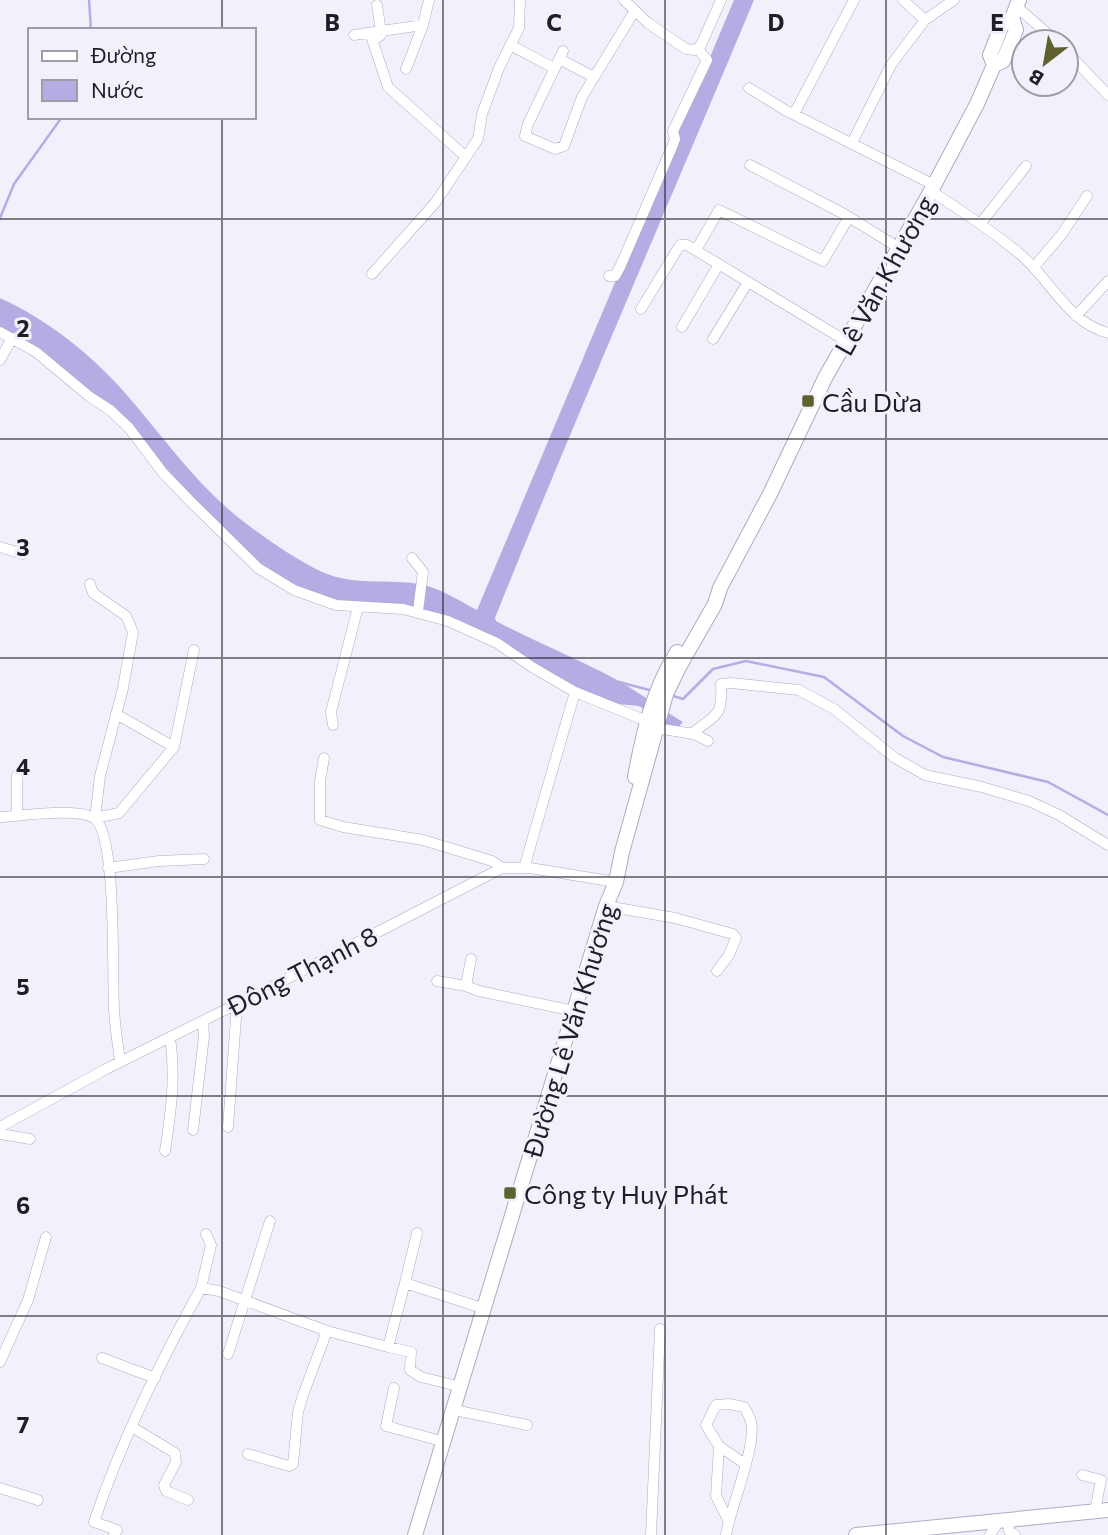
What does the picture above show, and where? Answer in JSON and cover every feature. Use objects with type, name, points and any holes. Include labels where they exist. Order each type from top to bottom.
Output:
[{"type":"main road","name":"Lê Văn Khương","points":[[652,722],[666,694],[675,664],[709,600],[720,588],[770,494],[825,378],[933,188],[977,104],[994,65],[990,55],[1002,25],[1016,8]]},
{"type":"main road","name":"Đường Lê Văn Khương","points":[[415,1535],[606,906],[616,882],[652,722]]},
{"type":"main road","points":[[856,1535],[911,1532],[1102,1510]]},
{"type":"street","points":[[406,69],[423,25],[429,0]]},
{"type":"street","points":[[372,274],[435,203],[478,139],[482,114],[499,68],[519,28],[520,0]]},
{"type":"street","points":[[624,0],[634,12],[686,50],[699,47],[721,0]]},
{"type":"street","points":[[794,114],[854,0]]},
{"type":"street","points":[[903,0],[925,20]]},
{"type":"street","points":[[852,143],[891,65],[925,20],[954,0]]},
{"type":"street","points":[[377,5],[381,32],[380,36],[372,39],[388,87],[466,156]]},
{"type":"street","points":[[1016,8],[1040,28]]},
{"type":"street","points":[[559,59],[528,124],[525,136],[555,149],[564,146],[582,97],[634,12]]},
{"type":"street","points":[[354,35],[423,25]]},
{"type":"street","points":[[510,46],[559,59],[594,77]]},
{"type":"street","points":[[610,276],[615,276],[620,267],[672,147],[675,139],[673,131],[708,60],[699,47]]},
{"type":"street","points":[[1080,65],[1108,94]]},
{"type":"street","points":[[749,88],[933,188],[1034,267],[1076,316],[1108,334]]},
{"type":"street","points":[[750,165],[899,248]]},
{"type":"street","points":[[980,223],[1026,166]]},
{"type":"street","points":[[1034,267],[1062,234],[1087,196]]},
{"type":"street","points":[[696,250],[719,210],[823,261],[849,218]]},
{"type":"street","points":[[642,309],[680,244],[687,245],[846,341]]},
{"type":"street","points":[[682,327],[719,264]]},
{"type":"street","points":[[1076,316],[1108,281]]},
{"type":"street","points":[[713,339],[748,282]]},
{"type":"street","points":[[0,332],[36,352],[90,397],[110,410],[129,428],[163,473],[258,568],[294,590],[336,605],[418,610],[497,643],[575,691],[708,741]]},
{"type":"street","points":[[0,359],[12,338]]},
{"type":"street","points":[[0,547],[23,554]]},
{"type":"street","points":[[412,558],[423,572],[418,610]]},
{"type":"street","points":[[90,584],[93,593],[125,616],[132,632],[116,714],[100,776],[95,818]]},
{"type":"street","points":[[333,725],[331,712],[358,607]]},
{"type":"street","points":[[0,817],[71,813],[95,818],[119,813],[174,747],[194,649]]},
{"type":"street","points":[[692,734],[706,721],[715,717],[721,709],[721,684],[799,690],[834,709],[895,758],[925,775],[982,787],[1029,801],[1059,815],[1108,845]]},
{"type":"street","points":[[524,868],[575,691]]},
{"type":"street","points":[[116,714],[174,747]]},
{"type":"street","points":[[324,758],[320,781],[320,820],[343,827],[422,840],[492,861],[502,868]]},
{"type":"street","points":[[17,775],[17,816]]},
{"type":"street","points":[[95,818],[100,823],[106,841],[112,907],[114,1012],[120,1062]]},
{"type":"street","points":[[108,869],[159,861],[204,859]]},
{"type":"street","name":"Đông Thạnh 8","points":[[0,1127],[120,1062],[502,868],[524,868],[616,882]]},
{"type":"street","points":[[606,906],[675,918],[733,934],[736,938],[733,946],[717,971]]},
{"type":"street","points":[[466,986],[471,959]]},
{"type":"street","points":[[437,981],[574,1012]]},
{"type":"street","points":[[228,1127],[237,1004]]},
{"type":"street","points":[[193,1130],[204,1036],[203,1021]]},
{"type":"street","points":[[165,1151],[173,1095],[170,1038]]},
{"type":"street","points":[[0,1134],[30,1139]]},
{"type":"street","points":[[228,1354],[270,1220]]},
{"type":"street","points":[[388,1347],[417,1233]]},
{"type":"street","points":[[114,1535],[117,1530],[94,1522],[106,1485],[132,1427],[201,1288],[211,1245],[206,1234]]},
{"type":"street","points":[[0,1362],[28,1300],[46,1237]]},
{"type":"street","points":[[405,1283],[485,1309]]},
{"type":"street","points":[[201,1288],[219,1291],[327,1331],[411,1352],[410,1370],[421,1377],[461,1387]]},
{"type":"street","points":[[651,1535],[660,1329]]},
{"type":"street","points":[[248,1454],[289,1466],[293,1464],[298,1412],[327,1331]]},
{"type":"street","points":[[102,1358],[155,1378]]},
{"type":"street","points":[[394,1388],[386,1426],[444,1442]]},
{"type":"street","points":[[726,1535],[745,1464],[752,1423],[744,1407],[716,1405],[706,1425],[719,1446],[745,1464]]},
{"type":"street","points":[[454,1410],[527,1425]]},
{"type":"street","points":[[132,1427],[176,1453],[176,1462],[164,1485],[166,1490],[188,1500]]},
{"type":"street","points":[[719,1446],[716,1496],[728,1520]]},
{"type":"street","points":[[1082,1475],[1101,1480],[1102,1510]]},
{"type":"street","points":[[0,1488],[38,1500]]},
{"type":"street","points":[[989,1535],[1004,1520],[1009,1531],[1015,1535]]},
{"type":"water","points":[[734,0],[754,0],[495,618],[496,621],[634,690],[683,722],[676,730],[639,706],[606,703],[570,687],[464,627],[410,606],[388,603],[358,605],[317,597],[255,563],[54,360],[0,328],[0,298],[68,339],[113,379],[214,496],[277,546],[330,575],[363,581],[427,586],[477,610]]},
{"type":"waterway","points":[[89,0],[91,28]]},
{"type":"waterway","points":[[0,218],[14,184],[61,119]]},
{"type":"waterway","points":[[670,695],[683,699],[713,669],[746,661],[824,677],[903,736],[943,757],[1048,782],[1108,815]]},
{"type":"waterway","points":[[619,682],[653,691]]},
{"type":"place","name":"Cầu Dừa","points":[[808,401]]},
{"type":"place","name":"Công ty Huy Phát","points":[[510,1193]]}]
